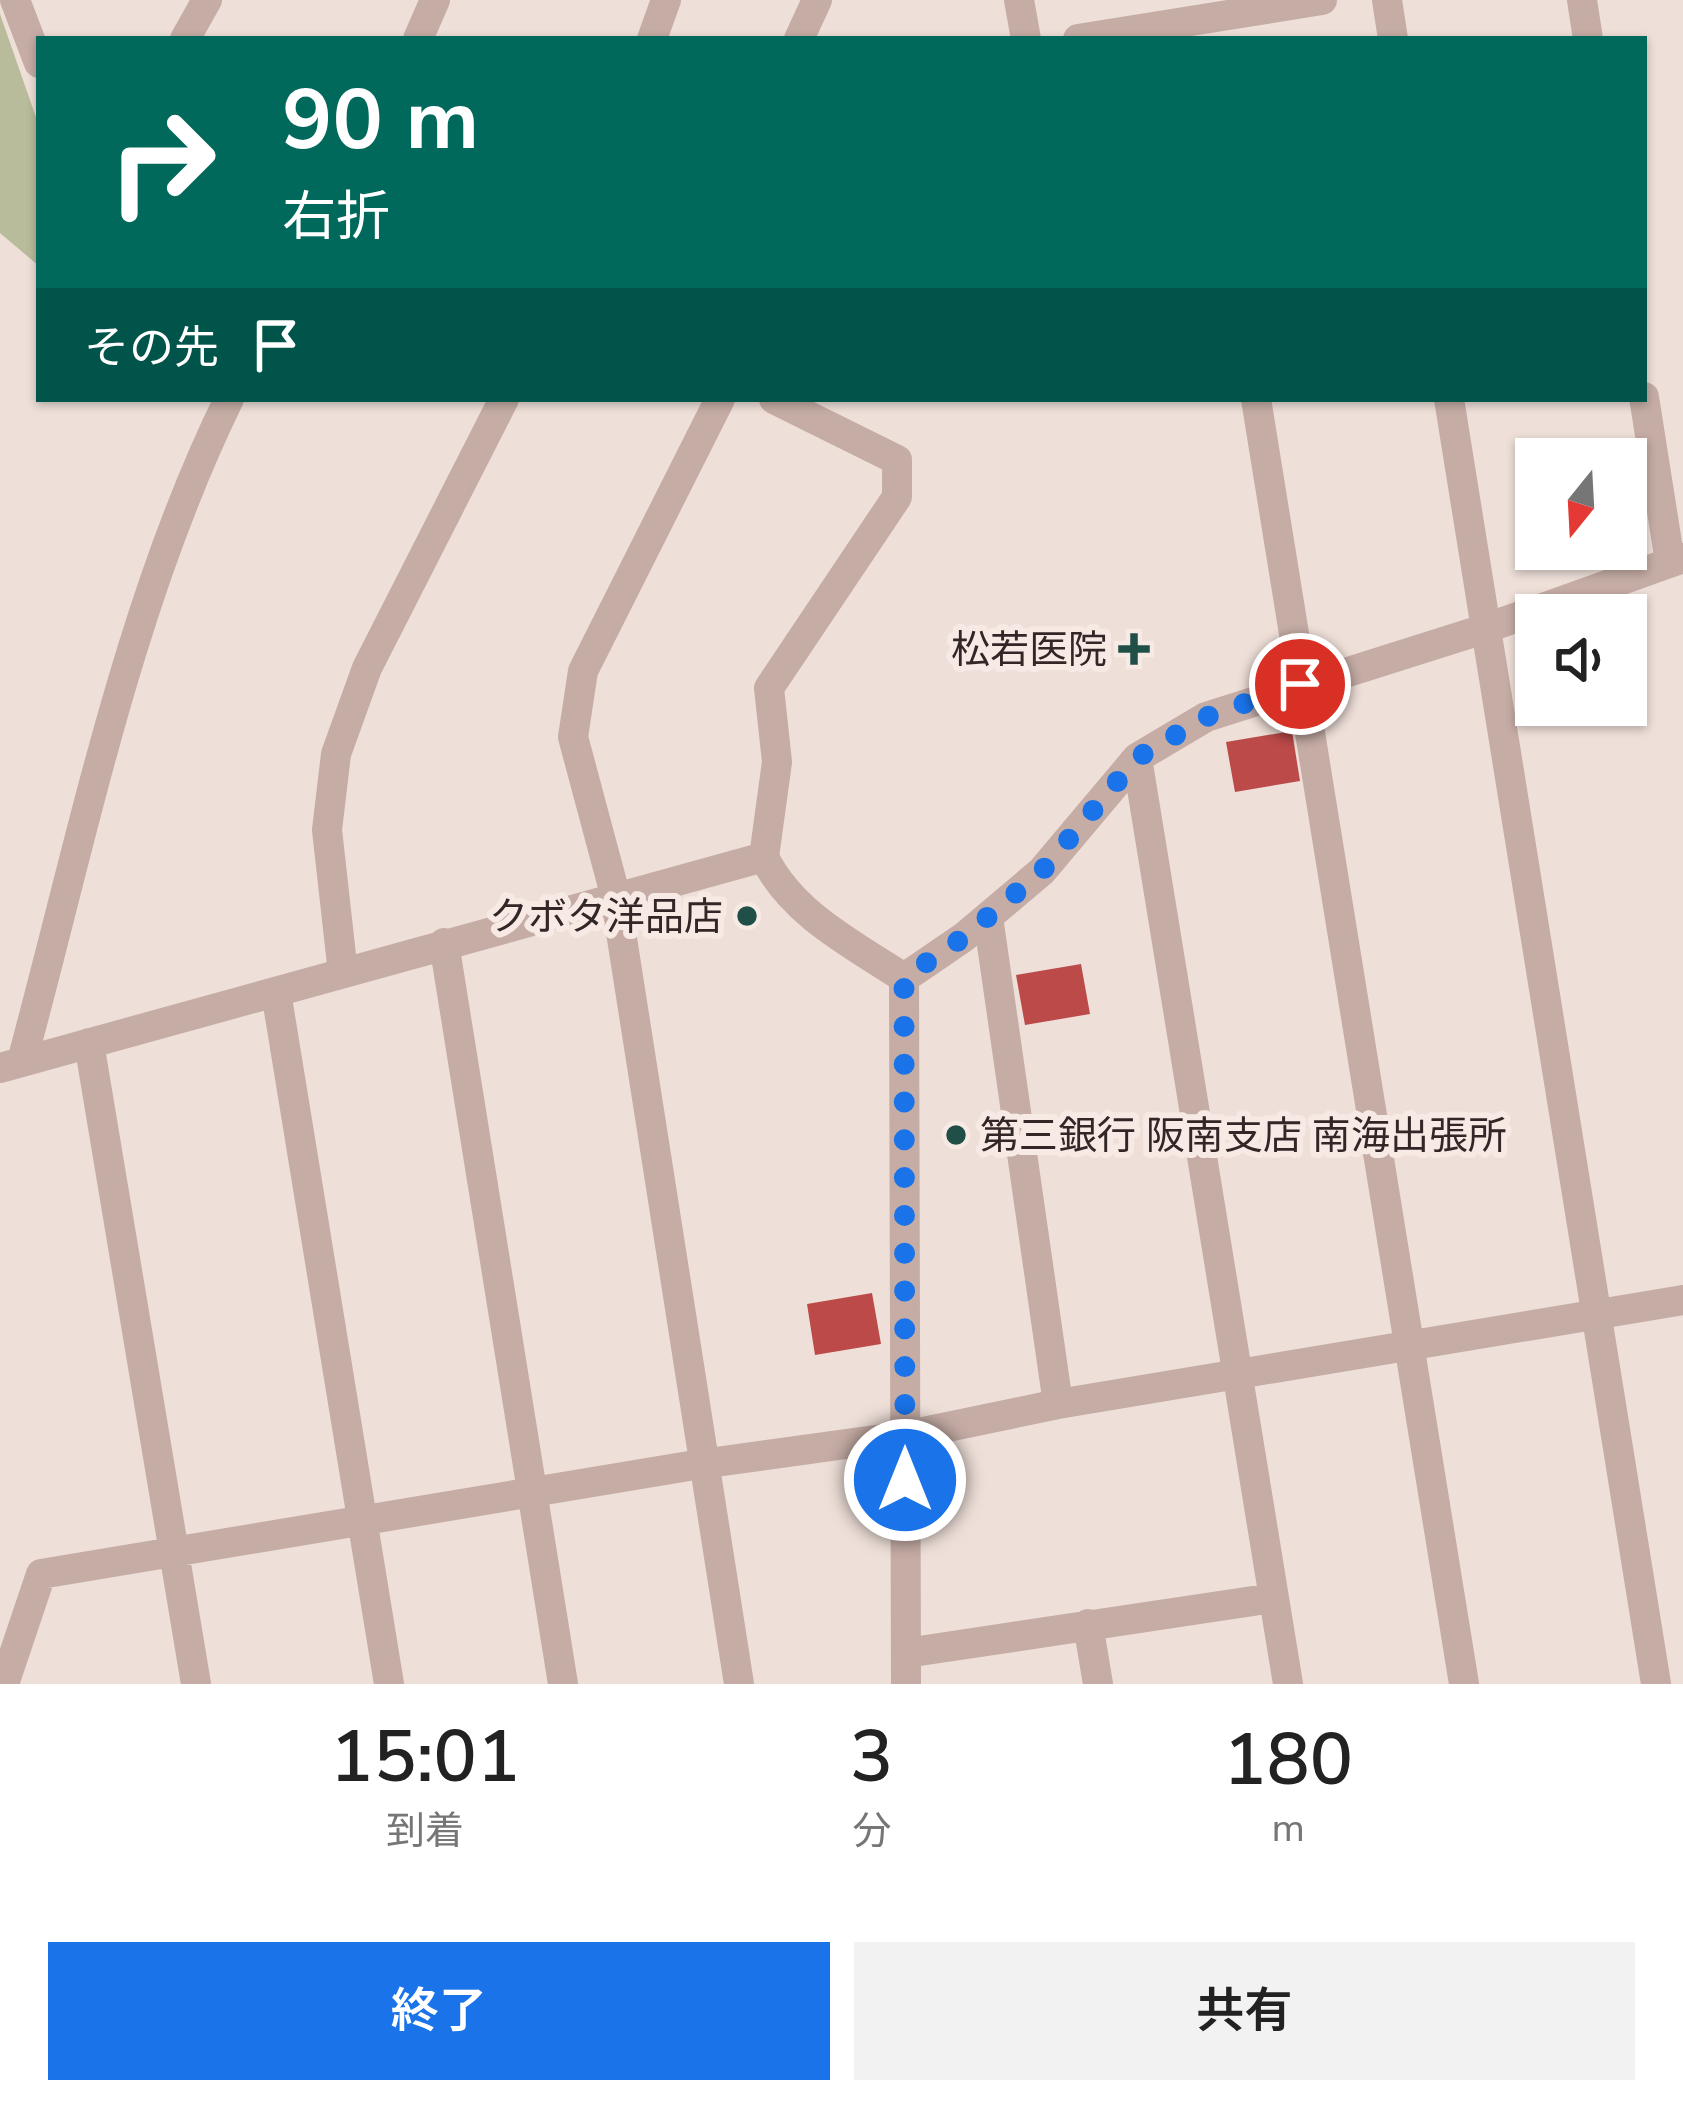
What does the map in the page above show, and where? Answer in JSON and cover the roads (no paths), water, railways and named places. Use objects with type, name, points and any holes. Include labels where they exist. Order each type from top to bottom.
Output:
[{"type":"street","points":[[16,0],[36,55]]},
{"type":"street","points":[[187,36],[207,0]]},
{"type":"street","points":[[419,36],[435,0]]},
{"type":"street","points":[[653,36],[666,0]]},
{"type":"street","points":[[800,36],[817,0]]},
{"type":"street","points":[[1019,0],[1025,36]]},
{"type":"street","points":[[1096,36],[1322,0]]},
{"type":"street","points":[[1387,0],[1393,36]]},
{"type":"street","points":[[1582,0],[1588,36]]},
{"type":"street","points":[[11,1064],[125,680],[183,508],[228,402]]},
{"type":"street","points":[[343,973],[327,830],[336,754],[367,668],[502,402]]},
{"type":"street","points":[[718,402],[583,671],[573,737],[615,894],[739,1684]]},
{"type":"street","points":[[780,402],[897,460],[897,497],[769,688],[777,762],[764,856],[791,897],[819,922],[904,978]]},
{"type":"street","points":[[1256,402],[1465,1684]]},
{"type":"street","points":[[1449,402],[1656,1684]]},
{"type":"street","points":[[904,978],[1042,871],[1137,758],[1206,717],[1484,628],[1676,560],[1645,402]]},
{"type":"street","points":[[1137,758],[1288,1684]]},
{"type":"street","points":[[11,1064],[764,856]]},
{"type":"street","points":[[988,916],[1058,1404]]},
{"type":"street","points":[[444,944],[562,1684]]},
{"type":"street","points":[[904,978],[906,1669],[1088,1624],[1273,1598]]},
{"type":"street","points":[[276,992],[389,1684]]},
{"type":"street","points":[[89,1043],[196,1684]]},
{"type":"street","points":[[4,1684],[41,1574],[701,1464],[904,1436],[1058,1404],[1683,1300]]},
{"type":"street","points":[[1088,1624],[1098,1684]]},
{"type":"place","name":"松若医院","points":[[1134,649]]},
{"type":"place","name":"クボタ洋品店","points":[[747,916]]},
{"type":"place","name":"第三銀行 阪南支店 南海出張所","points":[[956,1135]]}]
